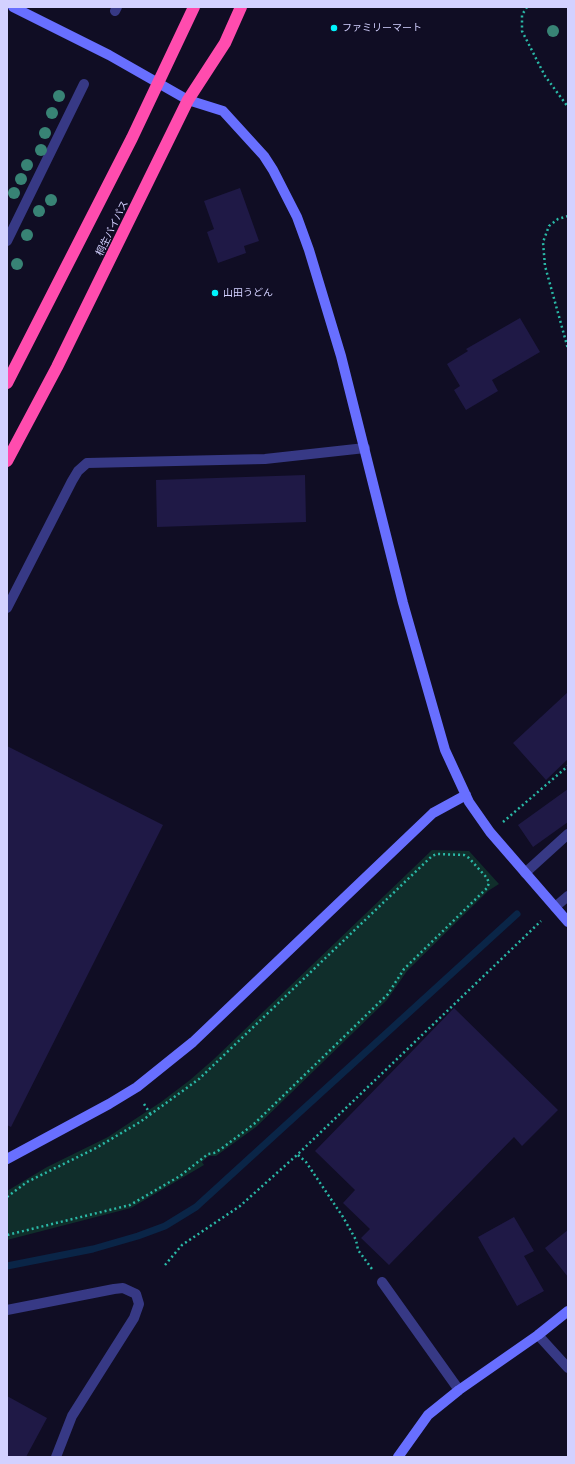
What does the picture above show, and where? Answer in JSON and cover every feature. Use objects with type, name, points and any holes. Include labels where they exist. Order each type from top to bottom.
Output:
[{"type":"highway","points":[[7,383],[132,138],[194,7]]},
{"type":"highway","name":"桐生バイパス","points":[[7,461],[57,367],[188,100],[225,43],[241,7]]},
{"type":"street","points":[[13,7],[158,81],[188,100],[223,111],[264,156],[283,188],[310,250],[365,448],[403,603],[445,750],[466,795],[490,832],[568,922]]},
{"type":"street","points":[[7,241],[84,84]]},
{"type":"street","points":[[7,608],[72,481],[87,463],[265,459],[365,448]]},
{"type":"street","points":[[7,1159],[109,1104],[137,1086],[193,1042],[433,814],[466,795]]},
{"type":"street","points":[[525,873],[568,834]]},
{"type":"street","points":[[555,907],[568,896]]},
{"type":"street","points":[[382,1282],[459,1390]]},
{"type":"street","points":[[7,1310],[114,1289],[123,1288],[136,1294],[139,1304],[134,1318],[72,1416],[56,1457]]},
{"type":"street","points":[[398,1457],[428,1415],[459,1390],[568,1311]]},
{"type":"street","points":[[538,1334],[568,1368]]},
{"type":"path","points":[[527,7],[522,15],[522,31],[545,76],[568,107]]},
{"type":"path","points":[[568,216],[558,219],[548,226],[543,242],[545,266],[568,349]]},
{"type":"path","points":[[490,832],[568,766]]},
{"type":"path","points":[[7,1197],[27,1182],[96,1148],[152,1115],[215,1064],[432,856],[437,854],[464,856],[469,858],[487,878],[489,883],[487,888],[404,969],[388,994],[254,1124],[221,1149],[214,1153],[208,1154],[180,1176],[127,1206],[7,1235]]},
{"type":"path","points":[[165,1265],[182,1246],[240,1206],[298,1154],[541,921]]},
{"type":"path","points":[[144,1104],[152,1115]]},
{"type":"path","points":[[298,1154],[306,1162],[343,1217],[362,1257],[382,1282]]},
{"type":"green space","points":[[432,850],[469,851],[499,884],[488,891],[407,971],[387,1000],[256,1127],[216,1156],[209,1156],[202,1162],[204,1165],[131,1208],[7,1240],[7,1191],[47,1167],[108,1137],[161,1102],[190,1080],[214,1059]]},
{"type":"building","points":[[240,188],[259,241],[244,246],[246,253],[218,263],[207,232],[214,229],[204,201]]},
{"type":"building","points":[[520,318],[540,352],[492,380],[498,391],[466,410],[454,390],[460,386],[447,364],[468,351],[466,349]]},
{"type":"building","points":[[305,475],[306,522],[157,527],[156,480]]},
{"type":"building","points":[[568,692],[568,759],[546,780],[513,743]]},
{"type":"building","points":[[7,746],[163,825],[11,1127],[7,1125]]},
{"type":"building","points":[[568,789],[568,822],[533,847],[518,825]]},
{"type":"building","points":[[454,1008],[558,1110],[522,1146],[514,1137],[389,1265],[361,1238],[370,1229],[343,1203],[355,1190],[315,1151]]},
{"type":"building","points":[[514,1217],[534,1251],[524,1256],[544,1291],[517,1306],[478,1237]]},
{"type":"building","points":[[568,1230],[568,1277],[545,1248]]},
{"type":"building","points":[[7,1396],[47,1418],[26,1457],[7,1457]]},
{"type":"waterway","points":[[7,1266],[93,1249],[138,1236],[165,1226],[196,1207],[517,914]]},
{"type":"place","name":"ファミリーマート","points":[[334,28]]},
{"type":"place","name":"山田うどん","points":[[215,293]]}]
